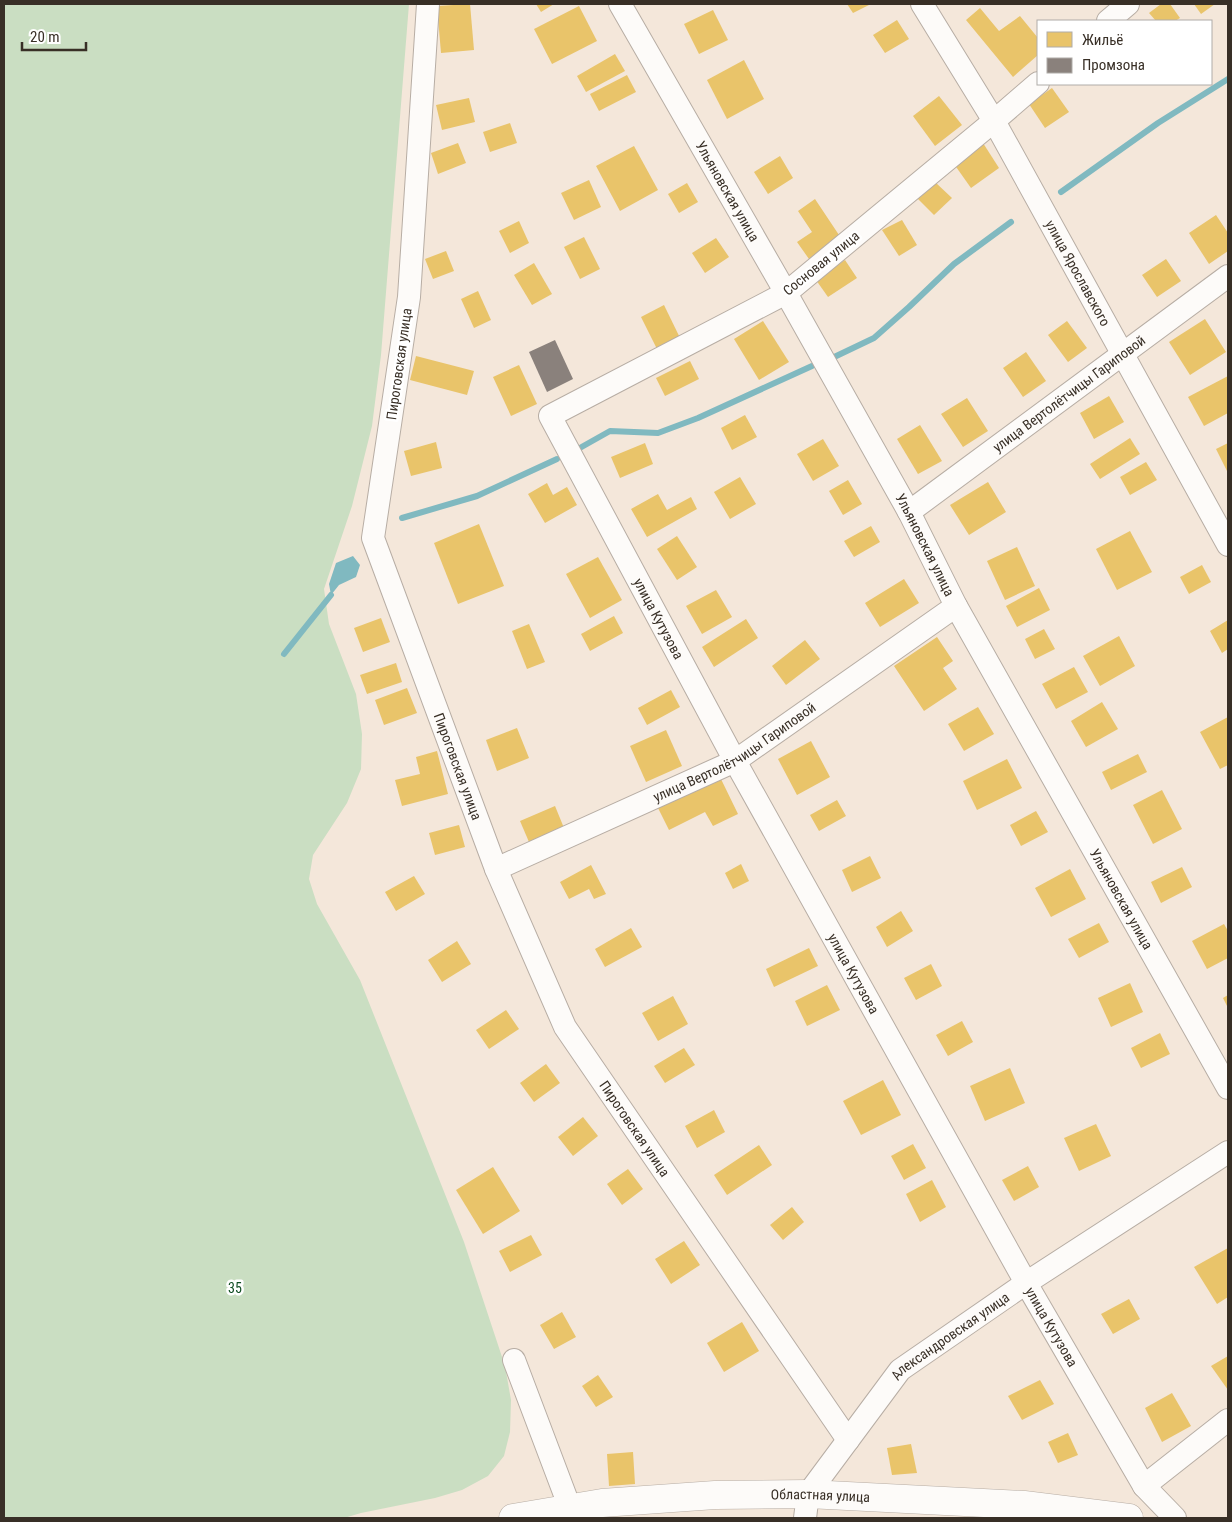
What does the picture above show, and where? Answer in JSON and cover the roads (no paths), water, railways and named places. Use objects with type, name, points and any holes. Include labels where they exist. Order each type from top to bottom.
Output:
[{"type":"main road","name":"Областная улица","points":[[513,1518],[570,1508],[601,1510],[715,1495],[806,1506],[1023,1512],[1129,1518]]},
{"type":"street","name":"Пироговская улица","points":[[428,4],[409,297],[373,538],[496,869],[565,1027],[848,1440]]},
{"type":"street","name":"Ульяновская улица","points":[[620,4],[909,512],[956,606],[1228,1088]]},
{"type":"street","name":"улица Ярославского","points":[[922,4],[994,121],[1228,545]]},
{"type":"street","points":[[1109,20],[1128,4]]},
{"type":"street","name":"Сосновая улица","points":[[550,416],[786,293],[994,121],[1037,83]]},
{"type":"street","name":"улица Вертолётчицы Гариповой","points":[[909,512],[1228,276]]},
{"type":"street","name":"улица Кутузова","points":[[550,416],[735,761],[1026,1283],[1144,1486],[1175,1518]]},
{"type":"street","name":"улица Вертолётчицы Гариповой","points":[[496,869],[735,761],[956,606]]},
{"type":"street","name":"Александровская улица","points":[[806,1506],[848,1440],[900,1370],[1026,1283],[1228,1152]]},
{"type":"street","points":[[514,1360],[570,1508]]},
{"type":"street","points":[[1144,1486],[1228,1420]]},
{"type":"water","points":[[353,556],[360,565],[356,577],[339,585],[331,595],[329,584],[336,563]]},
{"type":"waterway","points":[[1061,192],[1158,123],[1228,79]]},
{"type":"waterway","points":[[830,359],[874,338],[954,264],[1011,222]]},
{"type":"waterway","points":[[578,449],[610,431],[658,433],[698,418],[812,366]]},
{"type":"waterway","points":[[402,518],[477,496],[557,459]]},
{"type":"waterway","points":[[284,654],[331,595]]},
{"type":"park label","name":"35","points":[[235,1288]]}]
